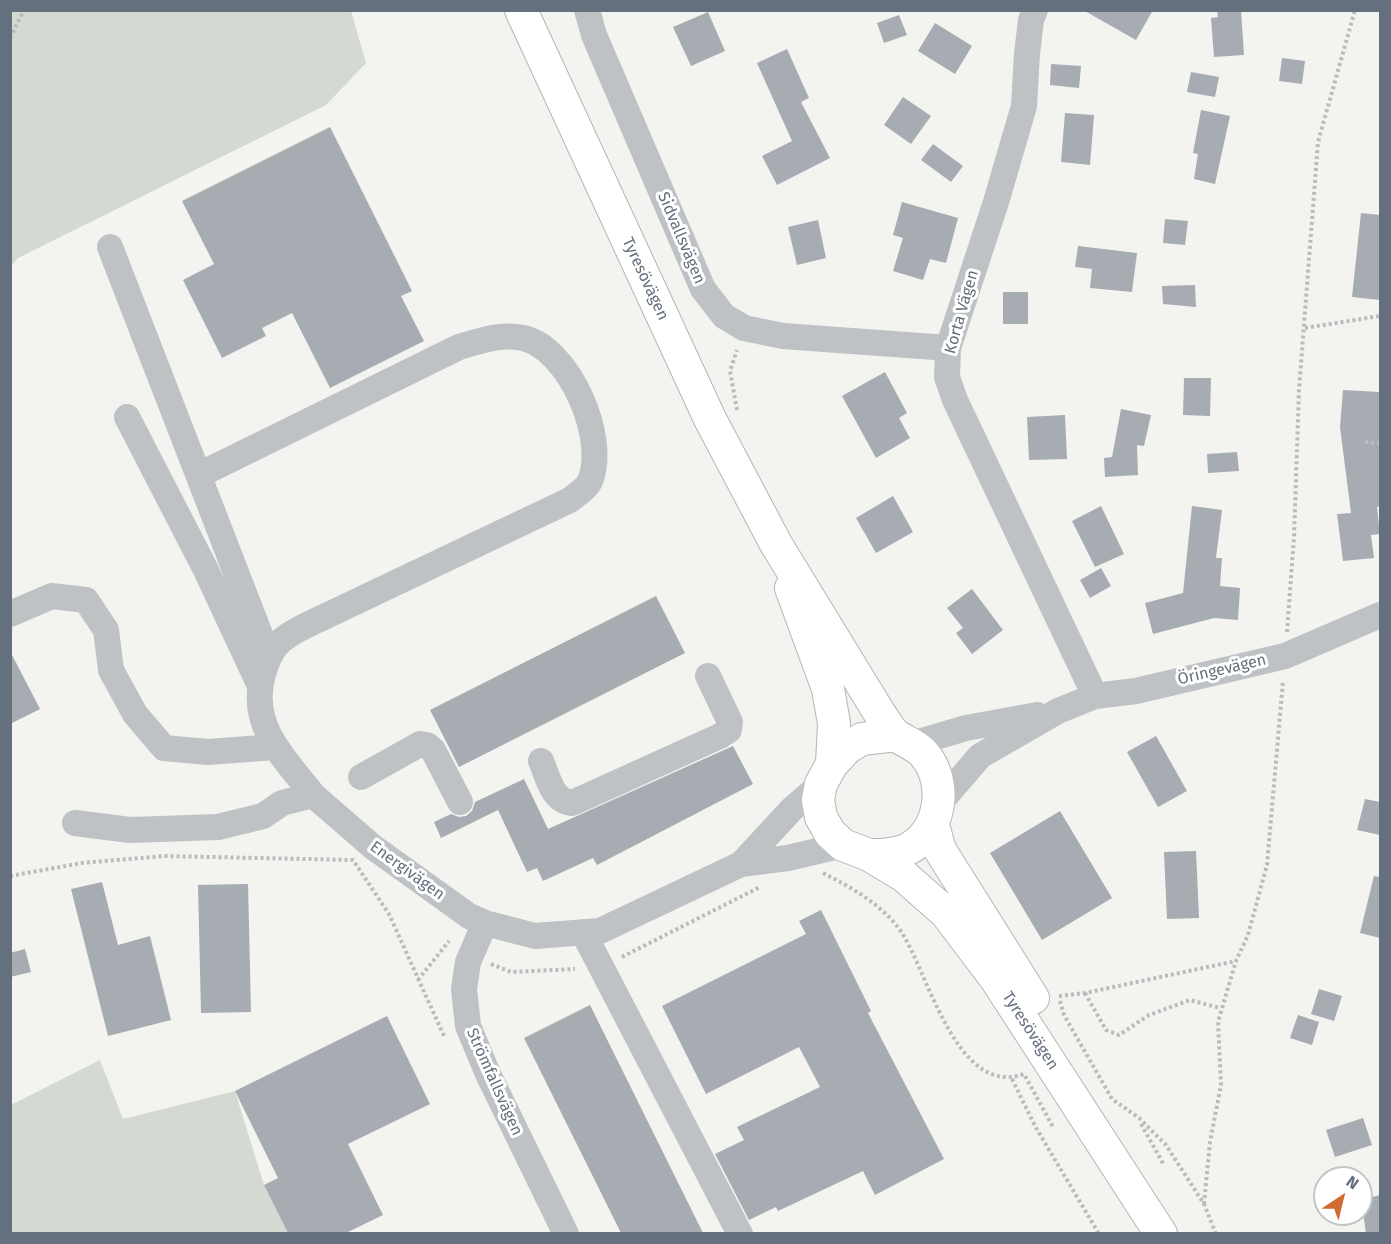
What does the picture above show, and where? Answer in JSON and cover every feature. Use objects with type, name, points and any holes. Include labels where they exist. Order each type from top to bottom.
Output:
[{"type":"main road","name":"Tyresövägen","points":[[521,10],[710,419],[776,544],[880,714],[904,739],[924,754],[933,769],[938,787],[935,815],[939,850],[1179,1233]]},
{"type":"main road","name":"Tyresövägen","points":[[776,544],[805,633],[828,689],[834,723],[827,774],[818,800],[821,818],[830,832],[856,850],[904,876],[946,913],[996,979],[1161,1233]]},
{"type":"main road","points":[[827,774],[847,748],[862,739],[904,739]]},
{"type":"main road","points":[[856,850],[888,855],[905,850],[918,842],[935,815]]},
{"type":"street","name":"Sidvallsvägen","points":[[587,10],[594,35],[703,289],[724,316],[744,328],[783,336],[948,348]]},
{"type":"street","name":"Korta Vägen","points":[[1035,10],[1030,32],[1024,106],[996,202],[948,348],[947,377],[955,400],[1095,696]]},
{"type":"street","points":[[111,247],[268,655]]},
{"type":"street","points":[[199,475],[459,347],[494,337],[524,338],[554,356],[582,397],[592,431],[594,464],[589,482],[570,500],[283,637],[268,655],[260,686]]},
{"type":"street","points":[[127,417],[206,570],[260,686]]},
{"type":"street","points":[[10,614],[52,596],[86,600],[106,630],[111,670],[135,714],[164,748],[208,752],[275,747]]},
{"type":"street","name":"Öringevägen","points":[[935,815],[980,756],[1058,711],[1095,696],[1136,691],[1285,656],[1380,615]]},
{"type":"street","points":[[541,760],[556,795],[562,802],[572,803],[720,736],[729,730],[730,722],[708,676]]},
{"type":"street","name":"Energivägen","points":[[260,686],[260,714],[275,747],[312,795],[373,847],[456,908],[485,923],[535,936],[600,931],[741,864],[856,850]]},
{"type":"street","name":"Öringevägen","points":[[904,739],[1058,711]]},
{"type":"street","points":[[361,777],[420,744],[427,745],[433,750],[460,802]]},
{"type":"street","name":"Energivägen","points":[[741,864],[827,774]]},
{"type":"street","points":[[75,823],[129,830],[218,827],[263,816],[282,803],[312,795]]},
{"type":"street","name":"Strömfallsvägen","points":[[485,923],[468,962],[465,980],[468,1026],[488,1074],[566,1233]]},
{"type":"street","points":[[583,932],[740,1233]]},
{"type":"path","points":[[10,38],[24,10]]},
{"type":"path","points":[[1203,1204],[1210,1142],[1221,1085],[1218,1060],[1218,1022],[1236,961],[1248,935],[1267,865],[1285,656],[1304,328],[1318,142],[1355,10]]},
{"type":"path","points":[[1304,328],[1380,316]]},
{"type":"path","points":[[742,421],[737,411],[730,371],[744,328]]},
{"type":"path","points":[[1365,442],[1380,443]]},
{"type":"path","points":[[10,876],[82,863],[164,856],[353,860],[388,914],[448,1044]]},
{"type":"path","points":[[814,871],[824,873],[869,898],[900,931],[956,1042],[984,1069],[1012,1079],[1023,1074],[1053,1127]]},
{"type":"path","points":[[418,981],[447,944]]},
{"type":"path","points":[[1059,996],[1085,993],[1236,961]]},
{"type":"path","points":[[1053,986],[1059,996],[1064,1015],[1112,1099],[1138,1118],[1166,1145],[1203,1204],[1216,1233]]},
{"type":"path","points":[[1085,993],[1106,1030],[1119,1035],[1149,1015],[1190,1000],[1221,1008]]},
{"type":"path","points":[[1012,1079],[1035,1126],[1099,1233]]},
{"type":"path","points":[[1138,1118],[1164,1165]]},
{"type":"shaded area","points":[[11,10],[351,11],[366,63],[326,105],[18,258],[11,266]]},
{"type":"shaded area","points":[[100,1060],[123,1119],[235,1091],[264,1185],[288,1233],[11,1234],[11,1105]]},
{"type":"building","points":[[1083,10],[1153,10],[1136,40]]},
{"type":"building","points":[[1217,10],[1241,10],[1244,55],[1214,57],[1211,18],[1218,17]]},
{"type":"building","points":[[708,12],[725,51],[691,66],[673,27]]},
{"type":"building","points":[[899,15],[907,35],[884,43],[877,23]]},
{"type":"building","points":[[935,23],[972,46],[955,74],[918,51]]},
{"type":"building","points":[[787,49],[809,98],[801,102],[830,158],[777,185],[762,156],[792,141],[757,63]]},
{"type":"building","points":[[1282,58],[1305,61],[1302,84],[1279,81]]},
{"type":"building","points":[[1051,64],[1081,66],[1079,88],[1050,85]]},
{"type":"building","points":[[1191,72],[1219,77],[1215,97],[1187,92]]},
{"type":"building","points":[[903,97],[931,116],[911,144],[884,125]]},
{"type":"building","points":[[1201,110],[1230,116],[1215,184],[1194,179],[1198,154],[1193,153]]},
{"type":"building","points":[[1065,113],[1094,115],[1090,165],[1061,162]]},
{"type":"building","points":[[330,127],[412,291],[401,296],[424,341],[330,388],[292,313],[262,328],[266,336],[222,358],[183,280],[214,264],[182,201]]},
{"type":"building","points":[[933,144],[963,166],[951,182],[921,160]]},
{"type":"building","points":[[902,202],[958,218],[946,263],[930,259],[923,280],[893,271],[903,238],[893,235]]},
{"type":"building","points":[[1361,213],[1380,215],[1380,300],[1352,297]]},
{"type":"building","points":[[1165,219],[1188,221],[1185,245],[1163,243]]},
{"type":"building","points":[[818,220],[826,258],[797,265],[788,227]]},
{"type":"building","points":[[1078,246],[1137,253],[1132,292],[1090,288],[1092,269],[1075,267]]},
{"type":"building","points":[[1195,285],[1196,307],[1163,304],[1162,286]]},
{"type":"building","points":[[1003,292],[1028,292],[1028,324],[1003,324]]},
{"type":"building","points":[[885,372],[907,413],[899,418],[910,438],[876,458],[842,396]]},
{"type":"building","points":[[1184,378],[1211,378],[1210,416],[1183,415]]},
{"type":"building","points":[[1343,390],[1380,392],[1380,506],[1377,507],[1380,534],[1371,535],[1374,558],[1343,561],[1337,514],[1351,513],[1340,427]]},
{"type":"building","points":[[1121,409],[1151,415],[1144,446],[1137,445],[1138,475],[1105,477],[1104,458],[1112,457]]},
{"type":"building","points":[[1065,415],[1067,459],[1029,460],[1027,417]]},
{"type":"building","points":[[1237,452],[1239,471],[1208,473],[1207,454]]},
{"type":"building","points":[[893,496],[913,532],[876,553],[856,518]]},
{"type":"building","points":[[1101,506],[1124,554],[1095,567],[1072,521]]},
{"type":"building","points":[[1192,506],[1222,510],[1216,558],[1222,558],[1220,586],[1240,588],[1238,620],[1214,618],[1153,634],[1145,603],[1183,593]]},
{"type":"building","points":[[1101,568],[1111,586],[1090,598],[1080,580]]},
{"type":"building","points":[[972,589],[1003,630],[972,654],[956,633],[963,628],[947,608]]},
{"type":"building","points":[[656,596],[685,653],[459,767],[430,710]]},
{"type":"building","points":[[10,651],[40,709],[10,724]]},
{"type":"building","points":[[1156,736],[1187,791],[1158,807],[1127,752]]},
{"type":"building","points":[[733,746],[753,784],[597,865],[593,858],[543,881],[537,868],[527,872],[498,810],[441,838],[434,822],[451,814],[459,817],[466,816],[472,811],[475,802],[524,779],[548,829]]},
{"type":"building","points":[[1365,799],[1380,802],[1380,835],[1357,830]]},
{"type":"building","points":[[1060,811],[1112,898],[1042,940],[990,853]]},
{"type":"building","points":[[1196,851],[1199,918],[1167,919],[1164,852]]},
{"type":"building","points":[[1374,876],[1380,877],[1380,938],[1360,933]]},
{"type":"building","points":[[102,882],[118,945],[150,936],[171,1020],[108,1036],[71,889]]},
{"type":"building","points":[[248,884],[251,1012],[201,1013],[198,885]]},
{"type":"building","points":[[821,910],[871,1011],[868,1013],[944,1159],[875,1195],[863,1171],[778,1211],[776,1207],[749,1220],[715,1154],[744,1140],[737,1127],[820,1087],[799,1047],[706,1094],[662,1006],[806,934],[799,921]]},
{"type":"building","points":[[25,949],[31,972],[10,977],[10,953]]},
{"type":"building","points":[[1319,989],[1342,996],[1334,1021],[1311,1014]]},
{"type":"building","points":[[590,1005],[703,1233],[621,1233],[524,1038]]},
{"type":"building","points":[[1298,1015],[1319,1022],[1312,1045],[1290,1038]]},
{"type":"building","points":[[387,1016],[430,1104],[348,1144],[383,1215],[346,1233],[288,1233],[264,1185],[278,1178],[235,1091]]},
{"type":"building","points":[[1363,1118],[1372,1145],[1335,1157],[1326,1130]]},
{"type":"building","points":[[1380,1195],[1380,1233],[1366,1233],[1365,1226],[1373,1226],[1373,1197]]}]
